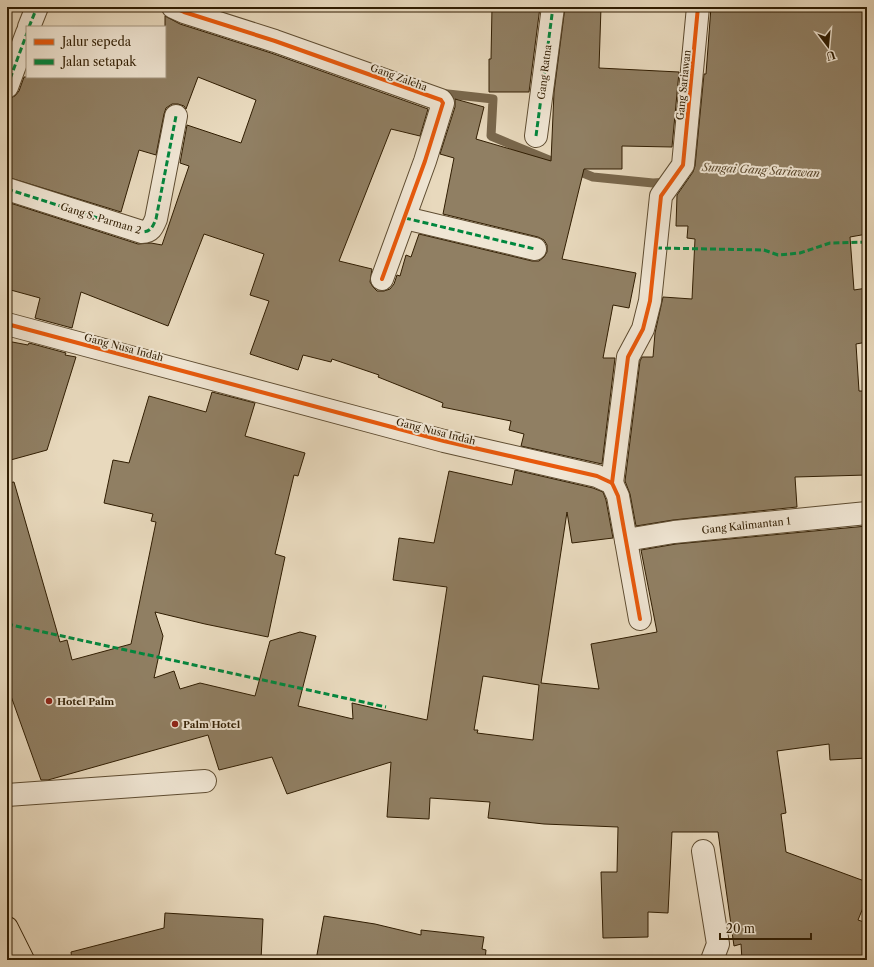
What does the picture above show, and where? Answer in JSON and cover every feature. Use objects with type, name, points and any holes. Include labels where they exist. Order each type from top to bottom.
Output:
[{"type":"highway","points":[[7,928],[23,960]]},
{"type":"street","points":[[29,26],[37,7]]},
{"type":"street","name":"Gang Zaleha","points":[[173,7],[184,12],[275,41],[441,100],[443,103],[425,161],[382,279]]},
{"type":"street","name":"Gang Ratna","points":[[536,136],[553,7]]},
{"type":"street","name":"Gang Sariawan","points":[[612,483],[628,357],[643,329],[650,301],[661,196],[683,165],[698,7]]},
{"type":"street","points":[[7,87],[26,36]]},
{"type":"street","name":"Gang S. Parman 2","points":[[7,190],[142,232],[148,231],[152,229],[156,219],[176,116]]},
{"type":"street","points":[[405,218],[535,249]]},
{"type":"street","name":"Gang Nusa Indah","points":[[7,324],[444,442],[597,476],[612,483]]},
{"type":"street","points":[[612,483],[618,496],[640,619]]},
{"type":"street","name":"Gang Kalimantan 1","points":[[626,540],[674,532],[867,513]]},
{"type":"street","points":[[7,795],[206,781]]},
{"type":"street","points":[[702,850],[718,944],[712,960]]},
{"type":"building","points":[[492,7],[540,7],[529,92],[489,92]]},
{"type":"building","points":[[565,7],[601,7],[599,68],[679,72],[672,147],[622,146],[622,169],[584,169],[562,259],[636,273],[629,308],[613,305],[603,358],[615,358],[602,464],[521,446],[524,434],[509,430],[511,421],[442,407],[443,403],[378,377],[379,375],[332,359],[331,362],[303,355],[298,370],[250,354],[269,301],[250,295],[264,254],[204,234],[168,326],[81,292],[72,328],[35,318],[40,298],[7,289],[7,202],[138,244],[151,243],[162,245],[189,166],[180,163],[187,125],[241,143],[256,100],[198,77],[186,109],[184,106],[178,104],[172,104],[166,108],[156,155],[139,150],[121,212],[7,177],[7,99],[15,96],[19,91],[24,77],[166,78],[165,16],[180,24],[271,53],[428,109],[420,136],[391,129],[339,261],[372,269],[370,282],[377,291],[390,289],[394,284],[397,275],[400,276],[406,255],[411,257],[419,234],[532,261],[539,261],[544,257],[547,252],[547,245],[544,240],[538,237],[443,214],[454,158],[440,154],[455,107],[455,99],[484,107],[476,139],[551,161],[554,92]]},
{"type":"building","points":[[711,7],[867,7],[867,234],[850,237],[854,290],[867,288],[867,342],[856,344],[859,391],[867,391],[867,475],[795,477],[797,507],[673,520],[636,526],[630,494],[625,481],[640,361],[642,357],[653,357],[655,333],[663,297],[692,299],[695,239],[687,238],[688,226],[676,226],[677,195],[693,172],[695,166],[704,74],[706,74]]},
{"type":"building","points":[[7,341],[28,345],[29,343],[66,353],[65,355],[76,357],[47,450],[7,461]]},
{"type":"building","points":[[212,392],[255,403],[245,436],[305,453],[298,476],[294,475],[275,554],[285,557],[268,637],[155,612],[163,636],[154,678],[174,671],[180,689],[200,683],[255,696],[270,641],[300,632],[316,636],[298,706],[353,719],[352,703],[427,720],[447,587],[393,580],[399,538],[434,543],[449,471],[512,485],[515,470],[593,488],[603,492],[606,500],[613,538],[572,543],[567,512],[541,683],[599,689],[591,644],[657,632],[641,550],[676,544],[867,526],[867,758],[830,760],[829,744],[777,751],[786,813],[781,814],[786,852],[867,882],[867,898],[858,920],[867,923],[867,960],[742,960],[741,944],[734,946],[718,832],[672,832],[668,913],[648,912],[648,937],[603,938],[601,872],[617,872],[618,827],[544,824],[488,818],[490,802],[430,798],[429,819],[387,817],[391,762],[287,794],[272,757],[219,770],[208,735],[48,780],[41,780],[7,685],[7,483],[14,482],[60,642],[67,640],[72,660],[131,644],[156,522],[151,521],[153,514],[104,503],[113,460],[129,463],[149,396],[206,412]],"holes":[[[483,676],[539,685],[533,740],[477,733],[478,730],[474,730]]]},
{"type":"building","points":[[165,913],[263,919],[261,960],[72,960],[71,952],[164,928]]},
{"type":"building","points":[[324,916],[375,924],[421,935],[421,930],[484,937],[482,949],[486,950],[485,960],[316,960]]},
{"type":"waterway","name":"Sungai Gang Sariawan","points":[[439,93],[493,99],[491,136],[561,165]]},
{"type":"waterway","name":"Sungai Gang Sariawan","points":[[573,169],[593,177],[653,183],[668,182]]},
{"type":"marked path","points":[[29,26],[37,7]]},
{"type":"marked path","points":[[536,136],[553,7]]},
{"type":"marked path","points":[[7,87],[26,36]]},
{"type":"marked path","points":[[7,189],[142,232],[148,231],[153,226],[156,219],[176,116]]},
{"type":"marked path","points":[[405,218],[535,249]]},
{"type":"marked path","points":[[656,248],[764,250],[778,255],[800,253],[830,243],[867,242]]},
{"type":"marked path","points":[[7,624],[386,707]]},
{"type":"cycle path","points":[[173,7],[184,12],[275,41],[441,100],[443,103],[425,161],[382,279]]},
{"type":"cycle path","points":[[612,483],[628,357],[643,329],[650,301],[661,196],[683,165],[698,7]]},
{"type":"cycle path","points":[[7,324],[444,441],[597,476],[612,483],[618,496],[640,619]]},
{"type":"place","name":"Hotel Palm","points":[[49,701]]},
{"type":"place","name":"Palm Hotel","points":[[175,724]]}]
